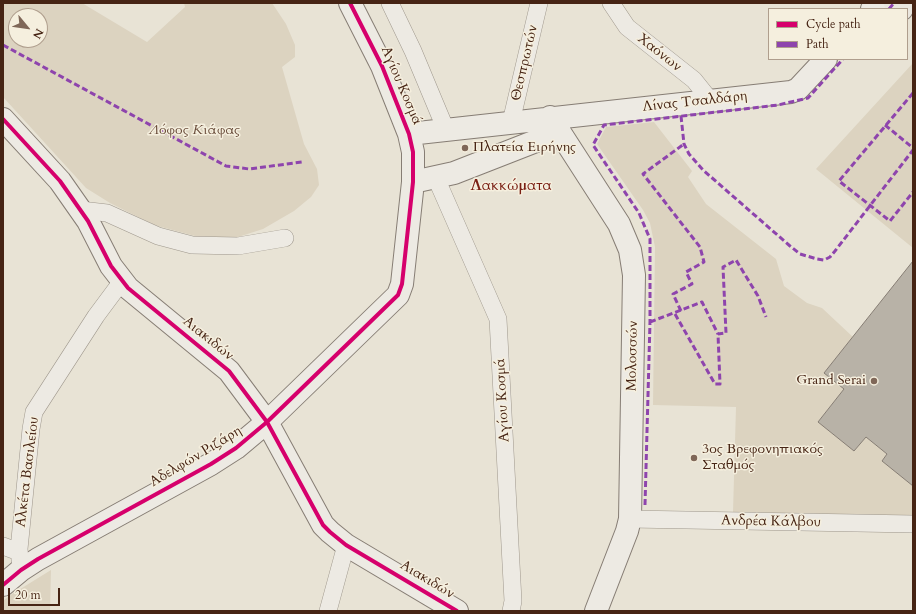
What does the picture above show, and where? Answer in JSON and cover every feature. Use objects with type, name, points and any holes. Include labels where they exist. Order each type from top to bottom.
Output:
[{"type":"street","name":"Αγίου Κοσμά","points":[[350,3],[382,66],[410,134],[413,152],[413,182]]},
{"type":"street","points":[[390,3],[413,51],[446,130]]},
{"type":"street","name":"Θεσπρωτών","points":[[511,122],[539,3]]},
{"type":"street","name":"Χαόνων","points":[[611,3],[627,27],[694,80],[710,100]]},
{"type":"street","name":"Λίνας Τσαλδάρη","points":[[555,125],[710,100],[795,91],[825,60]]},
{"type":"street","name":"Αιακιδών","points":[[3,118],[60,181],[81,210],[98,238],[111,266],[122,281],[229,370],[267,422],[323,525],[346,545],[457,611]]},
{"type":"street","points":[[410,134],[511,122],[555,125]]},
{"type":"street","points":[[413,182],[454,173],[555,125]]},
{"type":"street","name":"Μολοσσών","points":[[555,125],[619,224],[626,238],[633,264],[630,519],[625,538],[596,611]]},
{"type":"street","name":"Αγίου Κοσμά","points":[[436,178],[498,319],[512,601],[511,611]]},
{"type":"street","name":"Αδελφών Ριζάρη","points":[[3,585],[20,561],[211,464],[236,448],[267,422],[398,295],[402,284],[413,182]]},
{"type":"street","points":[[81,210],[107,213],[158,236],[192,246],[238,246],[285,238]]},
{"type":"street","name":"Αλκέτα Βασιλείου","points":[[20,561],[31,429],[34,412],[96,316],[122,281]]},
{"type":"street","name":"Ανδρέα Κάλβου","points":[[630,519],[913,524]]},
{"type":"street","points":[[328,611],[346,545]]},
{"type":"street","points":[[3,546],[20,561]]},
{"type":"green space","name":"Λόφος Κιάφας","points":[[3,3],[82,3],[147,42],[185,7],[184,3],[272,3],[286,24],[295,45],[295,57],[282,67],[304,144],[317,169],[319,185],[311,197],[294,211],[263,229],[238,237],[210,240],[154,225],[110,203],[86,188],[3,97]]},
{"type":"green space","points":[[913,63],[913,248],[816,169]]},
{"type":"green space","points":[[654,122],[692,171],[688,177],[706,204],[776,259],[784,286],[807,303],[822,308],[853,337],[824,373],[844,389],[818,422],[854,451],[866,437],[887,454],[882,461],[913,486],[913,516],[733,512],[736,407],[653,405],[655,247],[650,223],[643,210],[597,144],[606,127]]},
{"type":"green space","points":[[51,570],[50,611],[3,611],[3,601]]},
{"type":"building","name":"Grand Serai","points":[[913,261],[913,486],[882,461],[887,454],[866,437],[854,451],[818,422],[844,389],[824,373]]},
{"type":"marked path","points":[[890,8],[894,3]]},
{"type":"marked path","points":[[3,45],[226,166],[249,169],[302,162]]},
{"type":"marked path","points":[[645,505],[650,322],[650,239],[639,213],[593,145],[604,125],[778,105],[808,98],[842,60]]},
{"type":"marked path","points":[[913,93],[839,181],[890,221],[913,192]]},
{"type":"marked path","points":[[681,116],[684,144],[689,154],[703,170],[800,254],[817,259],[824,260],[830,257],[913,150]]},
{"type":"marked path","points":[[885,125],[913,148]]},
{"type":"marked path","points":[[681,311],[673,294],[692,284],[686,272],[704,262],[700,247],[643,174],[684,144]]},
{"type":"marked path","points":[[675,314],[715,384],[720,384],[718,334],[726,333],[723,267],[736,260],[758,296],[766,317]]},
{"type":"marked path","points":[[650,322],[702,302],[718,334]]},
{"type":"cycle path","points":[[3,585],[21,570],[38,559],[211,464],[236,448],[267,422],[398,295],[402,284],[413,182],[413,152],[409,134],[382,66],[350,3]]},
{"type":"cycle path","points":[[3,119],[60,181],[88,221],[111,266],[128,288],[229,371],[267,422],[323,525],[346,545],[457,611]]},
{"type":"place","name":"Πλατεία Ειρήνης","points":[[465,148]]},
{"type":"place","name":"Grand Serai","points":[[874,381]]},
{"type":"place","name":"3ος Βρεφονηπιακός Σταθμός","points":[[694,458]]},
{"type":"district","name":"Λακκώματα","points":[[511,187]]}]
